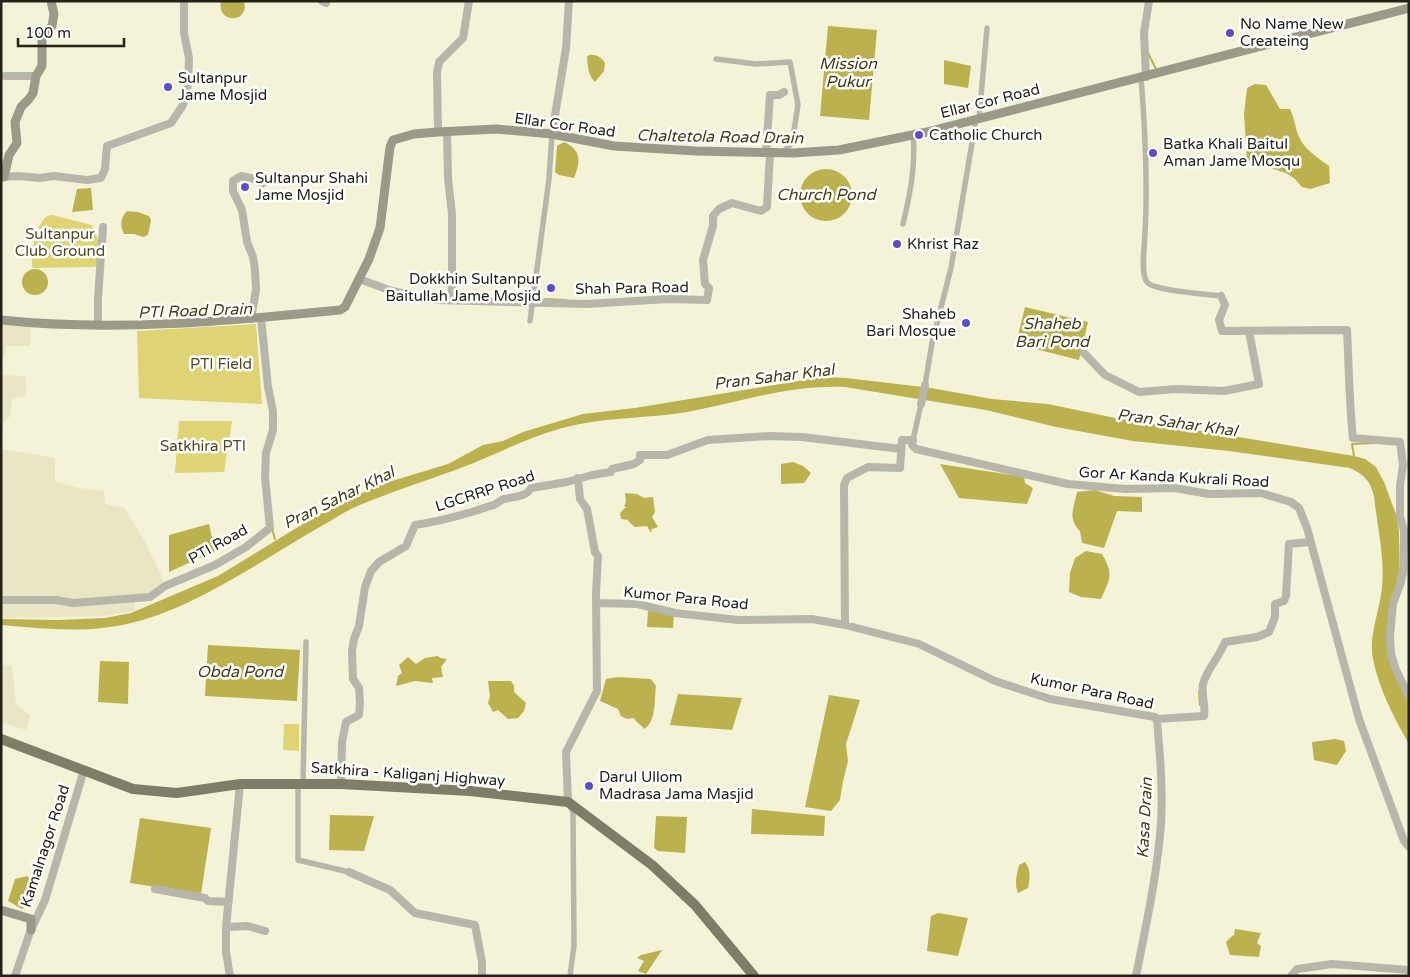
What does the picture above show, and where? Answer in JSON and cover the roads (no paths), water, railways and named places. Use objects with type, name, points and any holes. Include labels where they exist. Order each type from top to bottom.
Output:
[{"type":"highway","name":"Satkhira - Kaliganj Highway","points":[[1,739],[133,789],[177,793],[240,784],[341,784],[470,791],[568,802]]},
{"type":"highway","points":[[568,802],[652,865],[695,905],[754,976]]},
{"type":"main road","points":[[3,177],[9,155],[17,143],[15,122],[21,107],[33,92],[36,76],[42,66],[42,36],[52,26],[54,14],[51,1]]},
{"type":"main road","name":"Ellar Cor Road","points":[[359,279],[369,259],[380,228],[390,147],[393,140],[414,134],[496,129],[552,134],[614,146],[696,152],[782,153],[839,150],[977,119],[1409,8]]},
{"type":"main road","points":[[1,320],[98,326],[250,319],[340,310],[345,307],[359,279]]},
{"type":"main road","name":"Kamalnagor Road","points":[[1,910],[31,919],[31,930]]},
{"type":"street","points":[[3,177],[40,178],[54,176],[87,180],[101,178],[107,146],[171,123],[184,105],[188,85],[189,58],[184,33],[184,1]]},
{"type":"street","points":[[452,300],[452,214],[437,74],[439,62],[463,38],[469,1]]},
{"type":"street","points":[[530,321],[549,179],[552,134],[566,48],[569,1]]},
{"type":"street","points":[[1149,1],[1144,33],[1146,215],[1143,270],[1146,282],[1152,286],[1164,289],[1221,296],[1225,305],[1219,320],[1222,331],[1347,330],[1350,385],[1348,394],[1353,438],[1400,442],[1403,465],[1400,516],[1404,531],[1401,582],[1393,604],[1390,636],[1391,654],[1396,670],[1409,696]]},
{"type":"street","points":[[845,625],[844,485],[847,478],[868,468],[900,468],[902,440],[914,440],[932,343],[951,268],[977,119],[987,28]]},
{"type":"street","points":[[716,59],[756,64],[790,62],[798,105],[792,143],[782,153]]},
{"type":"street","points":[[5,76],[36,76]]},
{"type":"street","points":[[768,153],[770,95],[779,95],[784,92]]},
{"type":"street","points":[[902,224],[913,174],[915,151],[913,134]]},
{"type":"street","name":"Shah Para Road","points":[[359,279],[392,291],[437,300],[533,301],[587,304],[668,299],[707,300],[709,288],[705,284],[704,260],[713,226],[713,216],[719,209],[732,203],[761,211],[767,207],[768,153]]},
{"type":"street","points":[[250,319],[256,290],[255,270],[253,256],[247,242],[242,210],[233,191],[233,186],[234,181],[240,176],[263,183]]},
{"type":"street","points":[[98,326],[98,290],[103,227]]},
{"type":"street","name":"PTI Road","points":[[1,600],[56,600],[73,602],[150,598],[165,586],[215,565],[246,547],[270,528],[265,477],[266,454],[273,430],[273,411],[268,388],[261,318]]},
{"type":"street","points":[[1083,352],[1105,376],[1140,392],[1176,389],[1224,391],[1259,384],[1248,331]]},
{"type":"street","name":"LGCRRP Road","points":[[341,784],[342,742],[346,722],[358,715],[360,704],[359,688],[353,678],[352,651],[359,626],[365,587],[371,571],[380,562],[406,546],[415,524],[442,520],[494,505],[504,499],[510,499],[527,493],[531,488],[611,472],[612,469],[634,464],[640,460],[640,455],[667,454],[708,440],[769,436],[802,437],[901,449]]},
{"type":"street","name":"Gor Ar Kanda Kukrali Road","points":[[914,440],[912,445],[916,449],[1068,484],[1125,489],[1175,488],[1209,494],[1247,492],[1270,495],[1291,502],[1299,508],[1307,528],[1359,719],[1394,816],[1404,841],[1409,847]]},
{"type":"street","points":[[570,976],[574,945],[574,812],[568,802],[566,752],[596,691],[598,556],[595,552],[587,509],[580,499],[578,478]]},
{"type":"street","points":[[1157,719],[1204,716],[1203,686],[1206,674],[1214,664],[1225,642],[1257,637],[1269,632],[1275,617],[1275,604],[1284,601],[1286,596],[1289,544],[1310,542]]},
{"type":"street","name":"Kumor Para Road","points":[[596,603],[637,604],[675,613],[738,620],[812,619],[845,625],[919,644],[995,681],[1050,700],[1155,717],[1157,719],[1160,764],[1161,823],[1148,919],[1136,976]]},
{"type":"street","points":[[306,642],[298,860],[350,872],[390,890],[415,913],[475,925],[482,962],[482,976]]},
{"type":"street","name":"Kamalnagor Road","points":[[15,976],[31,930],[45,900],[84,770]]},
{"type":"street","points":[[230,976],[226,952],[226,927],[240,784]]},
{"type":"street","points":[[155,889],[205,898],[208,902],[228,902]]},
{"type":"street","points":[[226,927],[248,926],[266,931]]},
{"type":"street","points":[[1291,976],[1297,970],[1332,964],[1409,970]]},
{"type":"water","points":[[221,1],[244,1],[245,9],[238,17],[228,17],[223,14]]},
{"type":"water","name":"Mission Pukur","points":[[828,26],[877,30],[869,120],[820,116]]},
{"type":"water","points":[[589,55],[598,56],[605,63],[604,71],[595,82],[589,71],[587,57]]},
{"type":"water","points":[[944,60],[971,66],[968,88],[944,84]]},
{"type":"water","points":[[1255,84],[1266,85],[1280,109],[1290,109],[1301,141],[1312,153],[1329,166],[1330,183],[1310,189],[1302,187],[1286,173],[1247,160],[1244,114],[1247,88]]},
{"type":"water","points":[[564,142],[574,148],[578,156],[578,166],[574,178],[559,175],[555,172],[557,146]]},
{"type":"water","name":"Church Pond","points":[[821,169],[831,169],[845,176],[852,190],[852,200],[845,214],[831,221],[821,221],[811,217],[804,210],[800,200],[800,190],[804,180],[811,173]]},
{"type":"water","points":[[91,188],[93,210],[72,212],[77,189]]},
{"type":"water","points":[[127,211],[149,216],[151,220],[148,235],[143,237],[134,234],[124,234],[121,222]]},
{"type":"water","points":[[35,269],[44,273],[48,282],[44,291],[35,295],[26,291],[22,282],[26,273]]},
{"type":"water","name":"Shaheb Bari Pond","points":[[1025,307],[1088,322],[1079,360],[1016,344]]},
{"type":"water","points":[[823,377],[931,388],[992,399],[1048,404],[1120,419],[1365,459],[1376,467],[1384,482],[1397,517],[1399,571],[1389,637],[1401,683],[1409,701],[1409,744],[1388,703],[1373,659],[1372,641],[1383,576],[1374,496],[1371,486],[1359,473],[1350,468],[1229,451],[1133,441],[1056,427],[986,410],[845,387],[805,388],[785,391],[687,412],[606,420],[548,432],[458,469],[353,508],[206,594],[159,615],[118,626],[102,628],[51,629],[1,625],[1,619],[58,620],[105,618],[131,613],[218,576],[311,519],[343,502],[382,484],[448,464],[483,445],[503,441],[523,432],[583,414],[635,408]]},
{"type":"water","points":[[793,462],[803,466],[811,473],[804,483],[781,484],[781,464]]},
{"type":"water","points":[[940,464],[1024,477],[1025,483],[1033,488],[1027,504],[959,498]]},
{"type":"water","points":[[1095,490],[1114,496],[1142,497],[1142,512],[1117,511],[1104,548],[1082,543],[1080,531],[1073,517],[1077,492]]},
{"type":"water","points":[[625,493],[637,494],[644,498],[653,497],[655,512],[652,517],[658,527],[652,529],[651,533],[647,526],[635,527],[629,520],[621,519],[620,513],[626,507],[624,506],[626,502]]},
{"type":"water","points":[[209,524],[215,551],[169,572],[169,535]]},
{"type":"water","points":[[1086,551],[1102,554],[1108,567],[1108,581],[1101,599],[1081,597],[1069,592],[1070,573],[1075,558]]},
{"type":"water","points":[[648,611],[674,613],[673,628],[647,627]]},
{"type":"water","name":"Obda Pond","points":[[208,645],[300,650],[297,701],[205,696]]},
{"type":"water","points":[[438,656],[447,659],[441,667],[443,677],[432,678],[433,683],[415,681],[396,686],[398,676],[402,673],[399,665],[408,657],[416,664],[425,658]]},
{"type":"water","points":[[100,661],[129,662],[128,704],[98,702]]},
{"type":"water","points":[[618,677],[651,679],[656,686],[653,715],[651,721],[644,729],[634,718],[627,719],[621,716],[618,709],[600,701],[606,679]]},
{"type":"water","points":[[488,681],[511,681],[514,686],[514,692],[526,703],[524,711],[518,718],[508,719],[498,710],[493,712],[488,703],[490,696]]},
{"type":"water","points":[[678,694],[742,698],[732,730],[670,725]]},
{"type":"water","points":[[829,695],[860,700],[846,744],[848,761],[840,800],[831,811],[805,807]]},
{"type":"water","points":[[1335,739],[1344,741],[1346,751],[1337,765],[1314,760],[1312,742]]},
{"type":"water","points":[[752,809],[825,816],[824,836],[751,834]]},
{"type":"water","points":[[330,815],[374,816],[364,851],[329,850]]},
{"type":"water","points":[[656,816],[687,817],[685,853],[658,851],[654,848]]},
{"type":"water","points":[[140,818],[211,828],[201,894],[130,883]]},
{"type":"water","points":[[1025,862],[1030,874],[1028,888],[1018,893],[1016,883],[1018,868],[1019,865]]},
{"type":"water","points":[[27,876],[39,888],[32,901],[22,909],[8,901],[15,879]]},
{"type":"water","points":[[938,913],[968,918],[958,956],[927,951],[931,916]]},
{"type":"water","points":[[1235,929],[1261,933],[1257,943],[1261,946],[1259,957],[1230,955],[1226,942],[1234,935]]},
{"type":"water","points":[[662,950],[646,974],[638,971],[644,961],[637,958],[641,955]]},
{"type":"waterway","points":[[1148,53],[1156,69]]},
{"type":"waterway","points":[[545,299],[566,300]]},
{"type":"waterway","points":[[1354,456],[1352,444],[1375,443]]},
{"type":"waterway","name":"PTI Road Drain","points":[[272,529],[275,539]]},
{"type":"waterway","points":[[1199,692],[1200,705]]},
{"type":"place","name":"No Name New Createing","points":[[1230,33]]},
{"type":"place","name":"Sultanpur Jame Mosjid","points":[[168,87]]},
{"type":"place","name":"Catholic Church","points":[[919,135]]},
{"type":"place","name":"Batka Khali Baitul Aman Jame Mosqu","points":[[1153,153]]},
{"type":"place","name":"Sultanpur Shahi Jame Mosjid","points":[[245,187]]},
{"type":"place","name":"Khrist Raz","points":[[897,244]]},
{"type":"place","name":"Dokkhin Sultanpur Baitullah Jame Mosjid","points":[[551,288]]},
{"type":"place","name":"Shaheb Bari Mosque","points":[[966,323]]},
{"type":"place","name":"Darul Ullom Madrasa Jama Masjid","points":[[589,786]]},
{"type":"water label","name":"Chaltetola Road Drain","points":[[720,137]]},
{"type":"water label","name":"Pran Sahar Khal","points":[[774,377]]},
{"type":"water label","name":"Pran Sahar Khal","points":[[1177,423]]},
{"type":"water label","name":"Pran Sahar Khal","points":[[339,498]]},
{"type":"water label","name":"Kasa Drain","points":[[1145,818]]},
{"type":"park label","name":"Sultanpur Club Ground","points":[[60,242]]},
{"type":"park label","name":"PTI Field","points":[[221,364]]},
{"type":"park label","name":"Satkhira PTI","points":[[203,446]]}]
